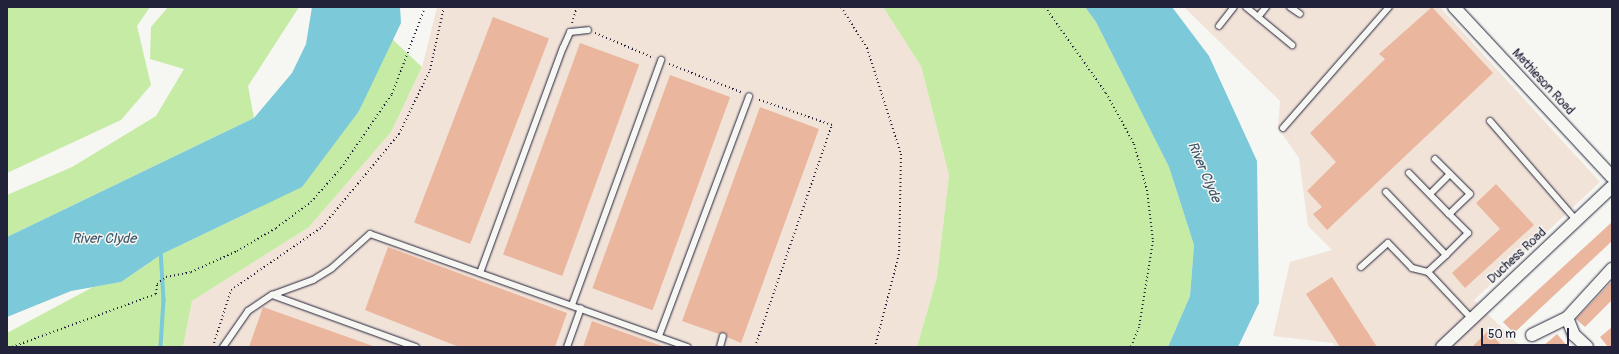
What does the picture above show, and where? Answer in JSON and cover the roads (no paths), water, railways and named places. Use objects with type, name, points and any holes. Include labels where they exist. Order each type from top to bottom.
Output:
[{"type":"street","name":"Mathieson Road","points":[[1454,7],[1612,177]]},
{"type":"street","name":"Duchess Road","points":[[1442,347],[1471,318],[1612,187]]},
{"type":"street","points":[[1532,335],[1567,318],[1612,269]]},
{"type":"street","points":[[1567,318],[1574,335],[1587,347]]},
{"type":"lane","points":[[1219,26],[1234,7]]},
{"type":"lane","points":[[1246,7],[1292,44]]},
{"type":"lane","points":[[1258,17],[1266,7]]},
{"type":"lane","points":[[1290,7],[1300,14]]},
{"type":"lane","points":[[1283,128],[1389,7]]},
{"type":"lane","points":[[480,273],[570,32],[588,30]]},
{"type":"lane","points":[[572,305],[661,60]]},
{"type":"lane","points":[[659,336],[749,96]]},
{"type":"lane","points":[[1490,121],[1576,220]]},
{"type":"lane","points":[[1435,160],[1470,194],[1449,214]]},
{"type":"lane","points":[[1409,172],[1468,234],[1428,272]]},
{"type":"lane","points":[[1430,194],[1450,174]]},
{"type":"lane","points":[[1386,192],[1446,255]]},
{"type":"lane","points":[[223,347],[248,311],[272,295],[313,280],[332,268],[370,234],[688,347]]},
{"type":"lane","points":[[1361,267],[1388,244],[1412,268],[1428,272],[1471,318]]},
{"type":"lane","points":[[272,295],[416,347]]},
{"type":"lane","points":[[567,347],[581,308]]},
{"type":"lane","points":[[720,347],[723,336]]},
{"type":"water","name":"River Clyde","points":[[312,7],[400,7],[401,23],[359,111],[302,187],[162,254],[121,282],[71,291],[7,317],[7,237],[254,118],[292,73],[306,44]]},
{"type":"water","name":"River Clyde","points":[[1085,7],[1172,7],[1209,56],[1257,161],[1259,303],[1238,347],[1168,347],[1190,296],[1194,245],[1169,167],[1096,22]]},
{"type":"waterway","points":[[161,251],[164,300],[161,347]]}]
